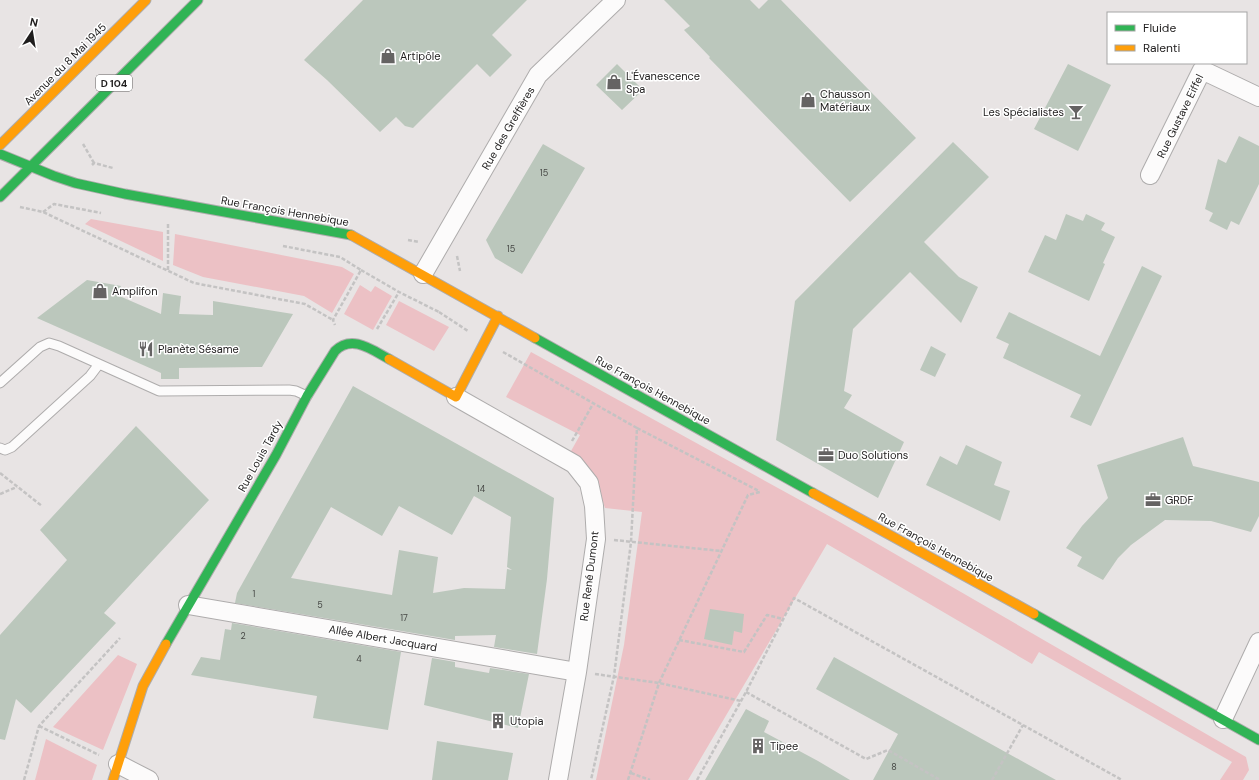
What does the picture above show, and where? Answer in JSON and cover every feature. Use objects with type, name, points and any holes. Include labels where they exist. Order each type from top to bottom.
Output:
[{"type":"street","name":"Avenue du 8 Mai 1945","points":[[0,145],[146,0]]},
{"type":"street","name":"D 104","points":[[0,197],[198,0]]},
{"type":"street","name":"Rue des Greffières","points":[[423,274],[538,75],[616,0]]},
{"type":"street","name":"Rue Gustave Eiffel","points":[[1150,175],[1202,70],[1259,97]]},
{"type":"street","name":"Rue François Hennebique","points":[[0,154],[30,167],[75,182],[125,194],[352,235],[778,474],[1259,740]]},
{"type":"street","points":[[340,346],[354,343],[366,347],[456,397],[498,316]]},
{"type":"street","name":"Rue Louis Tardy","points":[[116,772],[143,686],[188,605],[276,455],[307,396],[328,361],[340,346]]},
{"type":"street","name":"Rue René Dumont","points":[[456,397],[574,464],[589,483],[594,506],[596,539],[577,672],[558,780]]},
{"type":"street","name":"Allée Albert Jacquard","points":[[188,605],[577,672]]},
{"type":"street","points":[[1223,719],[1259,642]]},
{"type":"street","points":[[116,772],[149,780]]},
{"type":"lane","points":[[0,383],[40,347],[49,343],[60,346],[159,391],[289,390],[296,391],[307,396]]},
{"type":"lane","points":[[0,448],[5,450],[12,447],[90,376],[99,364]]},
{"type":"path","points":[[107,214],[54,204],[43,212],[194,283],[305,304],[333,320]]},
{"type":"path","points":[[168,271],[168,224],[176,226]]},
{"type":"path","points":[[277,245],[340,257],[361,270],[333,320],[340,346]]},
{"type":"path","points":[[373,335],[399,292]]},
{"type":"path","points":[[439,312],[484,341]]},
{"type":"path","points":[[562,458],[593,404]]},
{"type":"path","points":[[0,473],[42,506]]},
{"type":"path","points":[[0,494],[17,487]]},
{"type":"path","points":[[628,780],[659,683],[748,495],[760,492]]},
{"type":"path","points":[[596,539],[721,551]]},
{"type":"path","points":[[697,780],[742,701],[794,598],[1122,780]]},
{"type":"path","points":[[679,640],[744,652],[767,615],[783,620]]},
{"type":"path","points":[[24,780],[39,726],[120,638]]},
{"type":"path","points":[[577,672],[659,683],[742,701]]},
{"type":"path","points":[[746,692],[866,759],[888,750],[940,780]]},
{"type":"path","points":[[992,780],[1023,725]]},
{"type":"path","points":[[39,726],[116,772]]},
{"type":"path","points":[[631,773],[650,780]]},
{"type":"shaded area","points":[[91,219],[163,232],[163,261],[85,224]]},
{"type":"shaded area","points":[[175,234],[342,267],[354,274],[332,313],[304,296],[203,277],[173,265]]},
{"type":"shaded area","points":[[360,285],[371,292],[375,286],[392,296],[373,330],[344,314]]},
{"type":"shaded area","points":[[399,301],[449,327],[434,351],[386,325]]},
{"type":"shaded area","points":[[531,352],[838,521],[1246,757],[1249,770],[1243,780],[1220,780],[1232,762],[1039,652],[1032,664],[827,544],[688,780],[596,780],[624,645],[642,512],[605,508],[593,473],[571,451],[580,435],[506,397]]},
{"type":"shaded area","points":[[118,655],[137,664],[103,750],[53,727]]},
{"type":"shaded area","points":[[46,739],[97,765],[92,780],[35,780]]},
{"type":"building","points":[[363,0],[527,0],[492,35],[512,55],[490,77],[477,64],[413,128],[405,126],[396,117],[380,132],[327,80],[304,60]]},
{"type":"building","points":[[664,0],[750,0],[759,9],[768,0],[781,0],[916,138],[850,202],[709,58],[710,57],[684,30],[690,26]]},
{"type":"building","points":[[617,64],[643,90],[622,110],[596,85]]},
{"type":"building","points":[[1068,64],[1111,85],[1078,151],[1034,129]]},
{"type":"building","points":[[1239,136],[1259,146],[1259,184],[1239,225],[1231,221],[1227,230],[1209,221],[1213,213],[1205,209],[1218,159],[1226,163]]},
{"type":"building","points":[[953,142],[989,177],[924,242],[959,277],[978,287],[961,323],[910,272],[853,329],[844,391],[852,395],[844,408],[904,442],[878,498],[776,440],[795,301]]},
{"type":"building","points":[[543,144],[585,168],[522,274],[495,258],[486,240]]},
{"type":"building","points":[[1066,214],[1083,221],[1086,214],[1105,223],[1101,230],[1115,237],[1103,263],[1105,264],[1089,301],[1028,272],[1045,235],[1056,240]]},
{"type":"building","points":[[1142,266],[1162,276],[1091,426],[1070,417],[1081,395],[1003,358],[1009,344],[996,338],[1009,312],[1100,356]]},
{"type":"building","points":[[87,280],[121,286],[117,295],[161,314],[163,293],[181,296],[179,314],[213,315],[213,301],[293,314],[262,367],[179,368],[179,379],[161,379],[161,373],[37,318]]},
{"type":"building","points":[[931,346],[946,354],[935,377],[920,370]]},
{"type":"building","points":[[353,386],[554,498],[547,579],[537,654],[494,647],[496,635],[455,636],[455,640],[235,603],[237,593]],"holes":[[[474,496],[511,517],[507,567],[512,570],[507,569],[505,589],[464,588],[433,593],[438,557],[399,550],[392,595],[291,578],[331,507],[382,536],[399,506],[452,535]]]},
{"type":"building","points":[[136,426],[209,500],[104,613],[116,623],[31,713],[16,699],[5,740],[0,739],[0,635],[67,560],[40,530]]},
{"type":"building","points":[[1183,437],[1193,466],[1259,482],[1259,516],[1251,532],[1211,521],[1165,520],[1131,545],[1118,558],[1103,580],[1077,566],[1082,557],[1066,548],[1082,526],[1108,498],[1097,465]]},
{"type":"building","points":[[966,445],[1002,462],[994,485],[1010,491],[1000,521],[926,485],[940,456],[957,465]]},
{"type":"building","points":[[710,609],[744,614],[742,633],[734,631],[732,645],[704,639]]},
{"type":"building","points":[[232,623],[401,652],[388,730],[313,718],[317,696],[191,675],[201,657],[220,660],[225,629],[231,630]]},
{"type":"building","points":[[834,657],[1056,780],[873,780],[898,734],[816,689]]},
{"type":"building","points":[[432,658],[455,662],[455,667],[489,673],[490,668],[529,674],[518,728],[424,705]]},
{"type":"building","name":"Tipee","points":[[746,709],[769,721],[764,732],[850,780],[705,780]]},
{"type":"building","points":[[437,741],[513,753],[508,780],[432,780]]},
{"type":"traffic: fast","points":[[0,197],[198,0]]},
{"type":"traffic: fast","points":[[0,154],[75,183],[125,194],[351,235]]},
{"type":"traffic: fast","points":[[535,338],[813,493]]},
{"type":"traffic: fast","points":[[166,644],[276,455],[307,396],[335,351],[348,344],[362,345],[389,359]]},
{"type":"traffic: fast","points":[[1034,614],[1259,740]]},
{"type":"traffic: slow","points":[[0,145],[146,0]]},
{"type":"traffic: slow","points":[[351,235],[535,338]]},
{"type":"traffic: slow","points":[[389,359],[456,397],[498,316]]},
{"type":"traffic: slow","points":[[813,493],[1034,614]]},
{"type":"traffic: slow","points":[[113,780],[143,686],[166,644]]},
{"type":"place","name":"Artipôle","points":[[388,56]]},
{"type":"place","name":"L'Évanescence Spa","points":[[614,82]]},
{"type":"place","name":"Chausson Matériaux","points":[[808,100]]},
{"type":"place","name":"Les Spécialistes","points":[[1076,112]]},
{"type":"place","name":"Amplifon","points":[[100,291]]},
{"type":"place","name":"Planète Sésame","points":[[146,349]]},
{"type":"place","name":"Duo Solutions","points":[[826,455]]},
{"type":"place","name":"GRDF","points":[[1153,500]]},
{"type":"place","name":"Utopia","points":[[498,721]]},
{"type":"place","name":"Tipee","points":[[758,746]]}]
